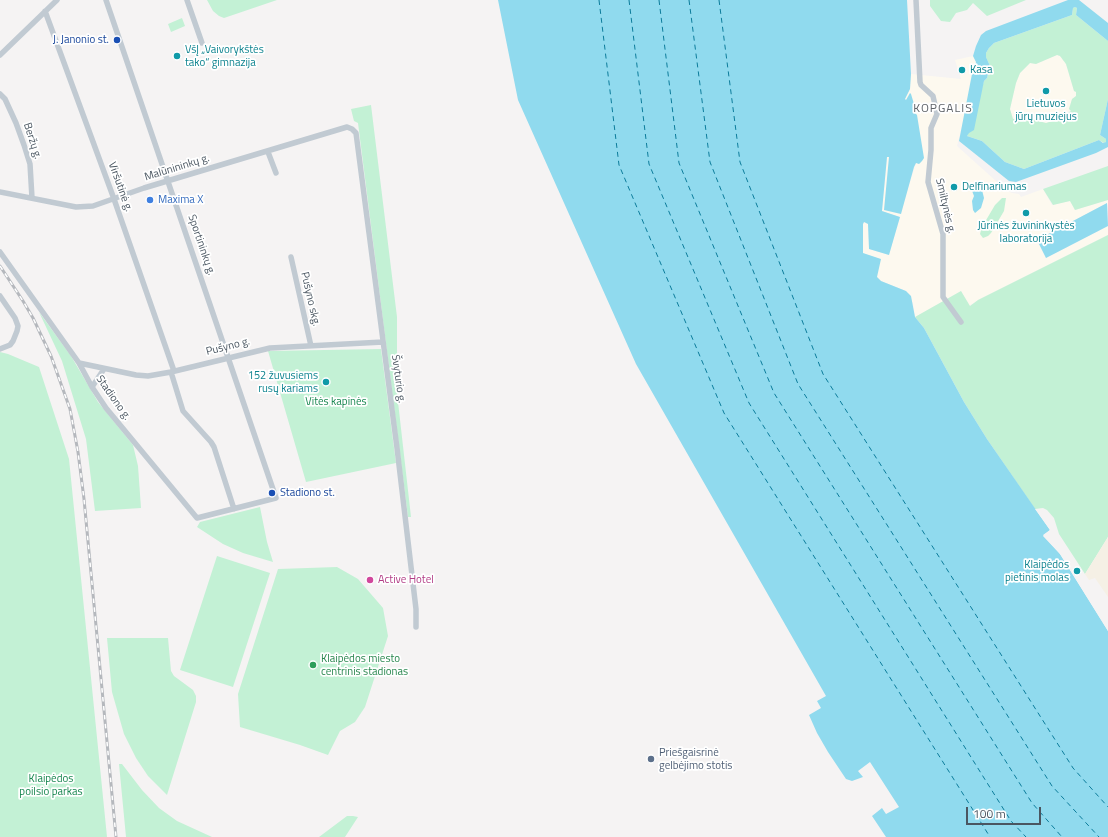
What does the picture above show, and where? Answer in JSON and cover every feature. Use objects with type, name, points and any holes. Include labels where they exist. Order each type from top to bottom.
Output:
[{"type":"street","points":[[0,55],[57,0]]},
{"type":"street","name":"Sportininkų g.","points":[[106,0],[276,498]]},
{"type":"street","points":[[187,0],[202,43]]},
{"type":"street","name":"Smiltynės g.","points":[[916,0],[920,82],[921,85],[932,93],[937,114],[931,128],[931,150],[928,182],[943,234],[943,297],[961,322]]},
{"type":"street","name":"Viršutinė g.","points":[[45,11],[114,199],[172,372]]},
{"type":"street","name":"Beržų g.","points":[[0,94],[5,99],[16,122],[30,164],[32,198]]},
{"type":"street","name":"Malūnininkų g.","points":[[0,192],[76,207],[85,207],[114,199],[168,180],[268,152],[347,127],[356,133]]},
{"type":"street","name":"Švyturio g.","points":[[356,133],[409,542],[416,609],[416,627]]},
{"type":"street","points":[[268,152],[276,174]]},
{"type":"street","name":"Stadiono g.","points":[[0,252],[79,363],[92,388],[106,408],[197,518],[276,498]]},
{"type":"street","name":"Pušyno skg.","points":[[291,258],[310,346]]},
{"type":"street","points":[[0,296],[15,318],[18,326],[15,337],[10,345],[0,349]]},
{"type":"street","name":"Pušyno g.","points":[[79,363],[141,376],[172,372],[228,357],[270,348],[383,342]]},
{"type":"street","points":[[92,388],[104,369]]},
{"type":"street","points":[[172,372],[183,411],[214,447],[234,509]]},
{"type":"shaded area","points":[[1057,55],[1060,56],[1066,64],[1074,91],[1077,92],[1076,96],[1072,99],[1069,109],[1071,110],[1066,113],[1065,117],[1046,123],[1025,117],[1022,120],[1013,119],[1010,109],[1020,73],[1030,63],[1036,64]]},
{"type":"shaded area","points":[[973,56],[977,68],[957,146],[1006,190],[1019,194],[1021,197],[1043,189],[1052,205],[1070,201],[1075,210],[1108,200],[1108,205],[1107,203],[1037,240],[1046,258],[1108,226],[1108,235],[978,300],[969,306],[961,291],[915,317],[913,303],[906,291],[881,281],[877,277],[863,253],[863,224],[865,222],[868,223],[869,249],[889,255],[900,217],[882,211],[887,157],[889,157],[900,214],[916,163],[914,114],[910,94],[906,100],[904,99],[910,89],[911,74],[961,79],[955,60]]},
{"type":"green space","points":[[207,0],[277,0],[224,18],[213,11]]},
{"type":"green space","points":[[930,0],[1026,0],[987,16],[973,3],[967,10],[956,13],[950,22],[941,21],[930,6]]},
{"type":"green space","points":[[1073,8],[1077,8],[1076,15],[1108,41],[1108,99],[1100,135],[1106,139],[1106,142],[1104,143],[1099,140],[1024,169],[1005,162],[982,141],[967,136],[990,66],[986,53],[994,43],[1072,15]],"holes":[[[1057,55],[1060,56],[1066,64],[1074,91],[1076,92],[1076,96],[1072,99],[1069,109],[1071,111],[1066,113],[1065,117],[1046,123],[1024,117],[1022,120],[1017,118],[1013,119],[1010,109],[1020,73],[1030,63],[1036,64]]]},
{"type":"green space","points":[[182,18],[185,26],[171,32],[168,24]]},
{"type":"green space","points":[[371,105],[397,317],[397,393],[411,517],[408,517],[358,123],[354,121],[351,109]]},
{"type":"green space","points":[[1108,166],[1108,200],[1075,210],[1070,201],[1053,205],[1043,189]]},
{"type":"green space","points":[[1002,198],[1006,198],[1004,211],[991,233],[983,238],[980,234],[982,227],[995,205]]},
{"type":"green space","points":[[1108,235],[1108,537],[1085,574],[1059,534],[1054,518],[1047,510],[1043,508],[1035,509],[987,439],[964,402],[924,328],[915,317],[961,291],[970,306],[978,300]]},
{"type":"green space","points":[[39,312],[71,356],[98,402],[133,445],[138,466],[141,508],[95,511],[86,439],[62,361]]},
{"type":"green space","name":"Vitės kapinės","points":[[381,349],[396,463],[306,482],[268,351]]},
{"type":"green space","name":"Klaipėdos poilsio parkas","points":[[0,352],[39,367],[69,459],[107,837],[0,837]]},
{"type":"green space","points":[[260,507],[267,542],[273,562],[243,553],[223,544],[197,527],[200,522]]},
{"type":"green space","points":[[217,556],[270,573],[233,687],[180,670]]},
{"type":"green space","name":"Klaipėdos miesto centrinis stadionas","points":[[337,567],[358,579],[383,608],[388,636],[365,707],[355,722],[340,731],[328,755],[240,727],[238,694],[278,569]]},
{"type":"green space","points":[[107,638],[168,638],[171,671],[174,676],[193,690],[196,696],[196,702],[167,795],[148,776],[136,758],[124,734],[112,692]]},
{"type":"green space","points":[[119,764],[122,764],[142,790],[159,808],[177,821],[212,837],[126,837]]},
{"type":"green space","points":[[347,816],[358,817],[345,837],[319,837]]},
{"type":"sand","points":[[1108,537],[1108,597],[1095,578],[1089,580],[1085,574]]},
{"type":"water","points":[[498,0],[907,0],[911,74],[910,89],[905,99],[906,100],[910,93],[911,94],[914,104],[913,111],[917,115],[924,158],[919,164],[916,163],[914,167],[901,214],[884,210],[889,157],[887,157],[882,211],[900,217],[889,255],[869,249],[868,224],[864,222],[863,253],[881,259],[877,277],[881,281],[906,291],[911,296],[915,317],[924,328],[964,402],[987,439],[1050,530],[1043,536],[1060,554],[1108,631],[1108,837],[886,837],[872,816],[882,808],[886,814],[899,807],[870,762],[858,771],[863,777],[852,781],[846,779],[828,752],[809,715],[821,708],[817,701],[826,696],[636,364],[518,100]]},
{"type":"water","points":[[1068,0],[1079,0],[1108,23],[1108,41],[1076,15],[1077,8],[1075,7],[1073,8],[1072,15],[994,43],[986,53],[990,66],[987,78],[984,81],[974,130],[967,136],[982,141],[1005,162],[1024,169],[1099,140],[1103,143],[1106,142],[1106,139],[1100,135],[1108,99],[1108,147],[1096,153],[1016,182],[1009,181],[959,141],[972,74],[976,72],[977,68],[975,66],[976,62],[973,56],[976,46],[981,35],[986,31]]},
{"type":"water","points":[[974,183],[982,190],[984,198],[981,208],[975,213],[973,210],[972,201],[974,196],[971,188]]},
{"type":"water","points":[[1107,203],[1108,226],[1046,258],[1037,240]]},
{"type":"pier","points":[[1035,509],[1037,509],[1052,530],[1046,536],[1061,553],[1108,628],[1108,631],[1060,554],[1043,535],[1050,530]]},
{"type":"ferry route","points":[[599,0],[619,165],[724,413],[990,837]]},
{"type":"ferry route","points":[[629,0],[649,164],[749,403],[1011,821],[1026,837]]},
{"type":"ferry route","points":[[659,0],[679,163],[774,393],[1032,803],[1062,837]]},
{"type":"ferry route","points":[[689,0],[710,162],[798,384],[1052,786],[1099,837]]},
{"type":"ferry route","points":[[719,0],[740,162],[823,374],[1073,768],[1108,807]]},
{"type":"railway","points":[[0,266],[33,318],[51,356],[70,409],[78,452],[84,499],[116,837]]},
{"type":"place","name":"J. Janonio st.","points":[[117,40]]},
{"type":"place","name":"VšĮ „Vaivorykštės tako“ gimnazija","points":[[177,56]]},
{"type":"place","name":"Kasa","points":[[962,70]]},
{"type":"place","name":"Lietuvos jūrų muziejus","points":[[1046,91]]},
{"type":"place","name":"Delfinariumas","points":[[954,187]]},
{"type":"place","name":"Maxima X","points":[[150,200]]},
{"type":"place","name":"Jūrinės žuvininkystės laboratorija","points":[[1026,213]]},
{"type":"place","name":"152 žuvusiems rusų kariams","points":[[326,382]]},
{"type":"place","name":"Stadiono st.","points":[[272,493]]},
{"type":"place","name":"Klaipėdos pietinis molas","points":[[1077,571]]},
{"type":"place","name":"Active Hotel","points":[[370,580]]},
{"type":"place","name":"Klaipėdos miesto centrinis stadionas","points":[[313,665]]},
{"type":"place","name":"Priešgaisrinė gelbėjimo stotis","points":[[651,759]]},
{"type":"district","name":"KOPGALIS","points":[[943,109]]}]
